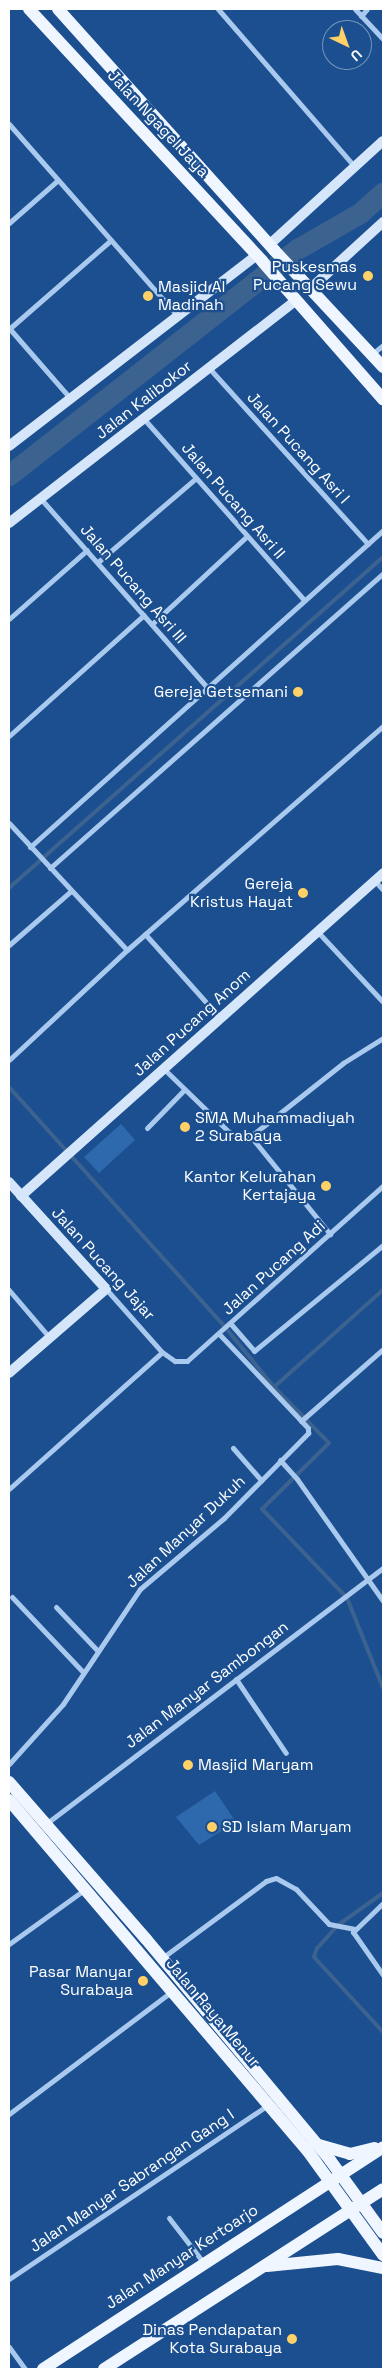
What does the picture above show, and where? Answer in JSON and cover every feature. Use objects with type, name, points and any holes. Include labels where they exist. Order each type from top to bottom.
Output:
[{"type":"main road","name":"Jalan Ngagel Jaya","points":[[29,9],[260,258],[383,399]]},
{"type":"main road","name":"Jalan Ngagel Jaya","points":[[58,9],[271,248],[383,367]]},
{"type":"main road","name":"Jalan Raya Menur","points":[[9,1782],[47,1824],[141,1943],[172,1990],[269,2104],[360,2202],[383,2233]]},
{"type":"main road","name":"Jalan Raya Menur","points":[[9,1800],[86,1888],[141,1943],[162,1958],[317,2144],[335,2177],[349,2209],[383,2255]]},
{"type":"main road","points":[[317,2144],[350,2154],[383,2146]]},
{"type":"main road","name":"Jalan Manyar Kertoarjo","points":[[43,2369],[203,2262],[383,2146]]},
{"type":"main road","points":[[104,2369],[349,2209],[383,2189]]},
{"type":"main road","points":[[256,2269],[283,2262],[324,2259],[352,2260],[383,2268]]},
{"type":"street","points":[[218,9],[356,167]]},
{"type":"street","points":[[355,9],[383,39]]},
{"type":"street","points":[[361,16],[367,9]]},
{"type":"street","points":[[9,124],[178,315]]},
{"type":"street","points":[[271,248],[383,141]]},
{"type":"street","points":[[9,223],[58,180]]},
{"type":"street","points":[[310,289],[383,222]]},
{"type":"street","points":[[70,398],[9,329],[110,240]]},
{"type":"street","points":[[9,446],[178,315],[260,258]]},
{"type":"street","name":"Jalan Kalibokor","points":[[9,523],[297,300]]},
{"type":"street","points":[[372,355],[383,345]]},
{"type":"street","name":"Jalan Pucang Asri I","points":[[209,368],[368,544]]},
{"type":"street","name":"Jalan Pucang Asri II","points":[[144,419],[304,600]]},
{"type":"street","points":[[98,562],[196,478]]},
{"type":"street","name":"Jalan Pucang Asri III","points":[[41,499],[144,614],[206,687]]},
{"type":"street","points":[[30,846],[383,530]]},
{"type":"street","points":[[152,624],[248,536]]},
{"type":"street","points":[[9,619],[87,550]]},
{"type":"street","points":[[48,866],[383,573]]},
{"type":"street","points":[[9,736],[144,614]]},
{"type":"street","points":[[9,1060],[127,950],[383,726]]},
{"type":"street","points":[[9,824],[127,950]]},
{"type":"street","name":"Jalan Pucang Anom","points":[[21,1196],[74,1147],[165,1070],[317,930],[383,873]]},
{"type":"street","points":[[375,881],[383,890]]},
{"type":"street","points":[[9,944],[71,891]]},
{"type":"street","points":[[317,930],[383,1002]]},
{"type":"street","points":[[145,934],[220,1018]]},
{"type":"street","points":[[165,1070],[184,1090],[236,1137],[252,1138],[343,1063],[383,1038]]},
{"type":"street","points":[[147,1128],[184,1090]]},
{"type":"street","points":[[252,1138],[330,1234]]},
{"type":"street","name":"Jalan Pucang Jajar","points":[[9,1182],[162,1352],[178,1362]]},
{"type":"street","name":"Jalan Pucang Adi","points":[[178,1362],[191,1359],[383,1186]]},
{"type":"street","points":[[228,1325],[254,1351],[383,1245]]},
{"type":"street","points":[[9,1373],[106,1289]]},
{"type":"street","points":[[9,1290],[49,1337]]},
{"type":"street","points":[[220,1333],[305,1419],[383,1349]]},
{"type":"street","points":[[9,1489],[162,1352]]},
{"type":"street","name":"Jalan Manyar Dukuh","points":[[9,1764],[63,1704],[82,1672],[140,1589],[224,1518],[261,1480],[282,1463],[308,1433],[305,1419]]},
{"type":"street","points":[[233,1448],[261,1480]]},
{"type":"street","points":[[282,1463],[297,1479],[369,1578],[383,1601]]},
{"type":"street","name":"Jalan Manyar Sambongan","points":[[47,1824],[350,1591],[383,1568]]},
{"type":"street","points":[[12,1597],[82,1672]]},
{"type":"street","points":[[56,1607],[97,1650]]},
{"type":"street","points":[[236,1679],[286,1753]]},
{"type":"street","points":[[162,1958],[266,1881],[276,1878],[296,1889],[329,1924],[354,1929]]},
{"type":"street","points":[[9,1944],[86,1888]]},
{"type":"street","points":[[383,1903],[354,1929],[354,1937],[383,1975]]},
{"type":"street","points":[[9,2114],[98,2049],[172,1990]]},
{"type":"street","name":"Jalan Manyar Sabrangan Gang I","points":[[9,2279],[269,2104]]},
{"type":"street","points":[[169,2218],[203,2262]]},
{"type":"street","points":[[9,2347],[25,2369]]},
{"type":"shaded area","points":[[121,1124],[135,1140],[99,1173],[84,1157]]},
{"type":"shaded area","points":[[215,1791],[236,1822],[199,1845],[176,1817]]},
{"type":"waterway","points":[[9,475],[299,248],[360,213],[383,192]]},
{"type":"waterway","points":[[9,888],[383,557]]},
{"type":"waterway","points":[[9,1087],[220,1321],[274,1387],[329,1443],[262,1509],[347,1598],[383,1688]]},
{"type":"waterway","points":[[274,1387],[383,1290]]},
{"type":"waterway","points":[[383,1893],[338,1925],[317,1948],[314,1957],[383,2032]]},
{"type":"place","name":"Puskesmas Pucang Sewu","points":[[368,276]]},
{"type":"place","name":"Masjid Al Madinah","points":[[148,296]]},
{"type":"place","name":"Gereja Getsemani","points":[[298,692]]},
{"type":"place","name":"Gereja Kristus Hayat","points":[[303,893]]},
{"type":"place","name":"SMA Muhammadiyah 2 Surabaya","points":[[185,1127]]},
{"type":"place","name":"Kantor Kelurahan Kertajaya","points":[[326,1186]]},
{"type":"place","name":"Masjid Maryam","points":[[188,1765]]},
{"type":"place","name":"SD Islam Maryam","points":[[212,1827]]},
{"type":"place","name":"Pasar Manyar Surabaya","points":[[143,1981]]},
{"type":"place","name":"Dinas Pendapatan Kota Surabaya","points":[[292,2339]]}]
